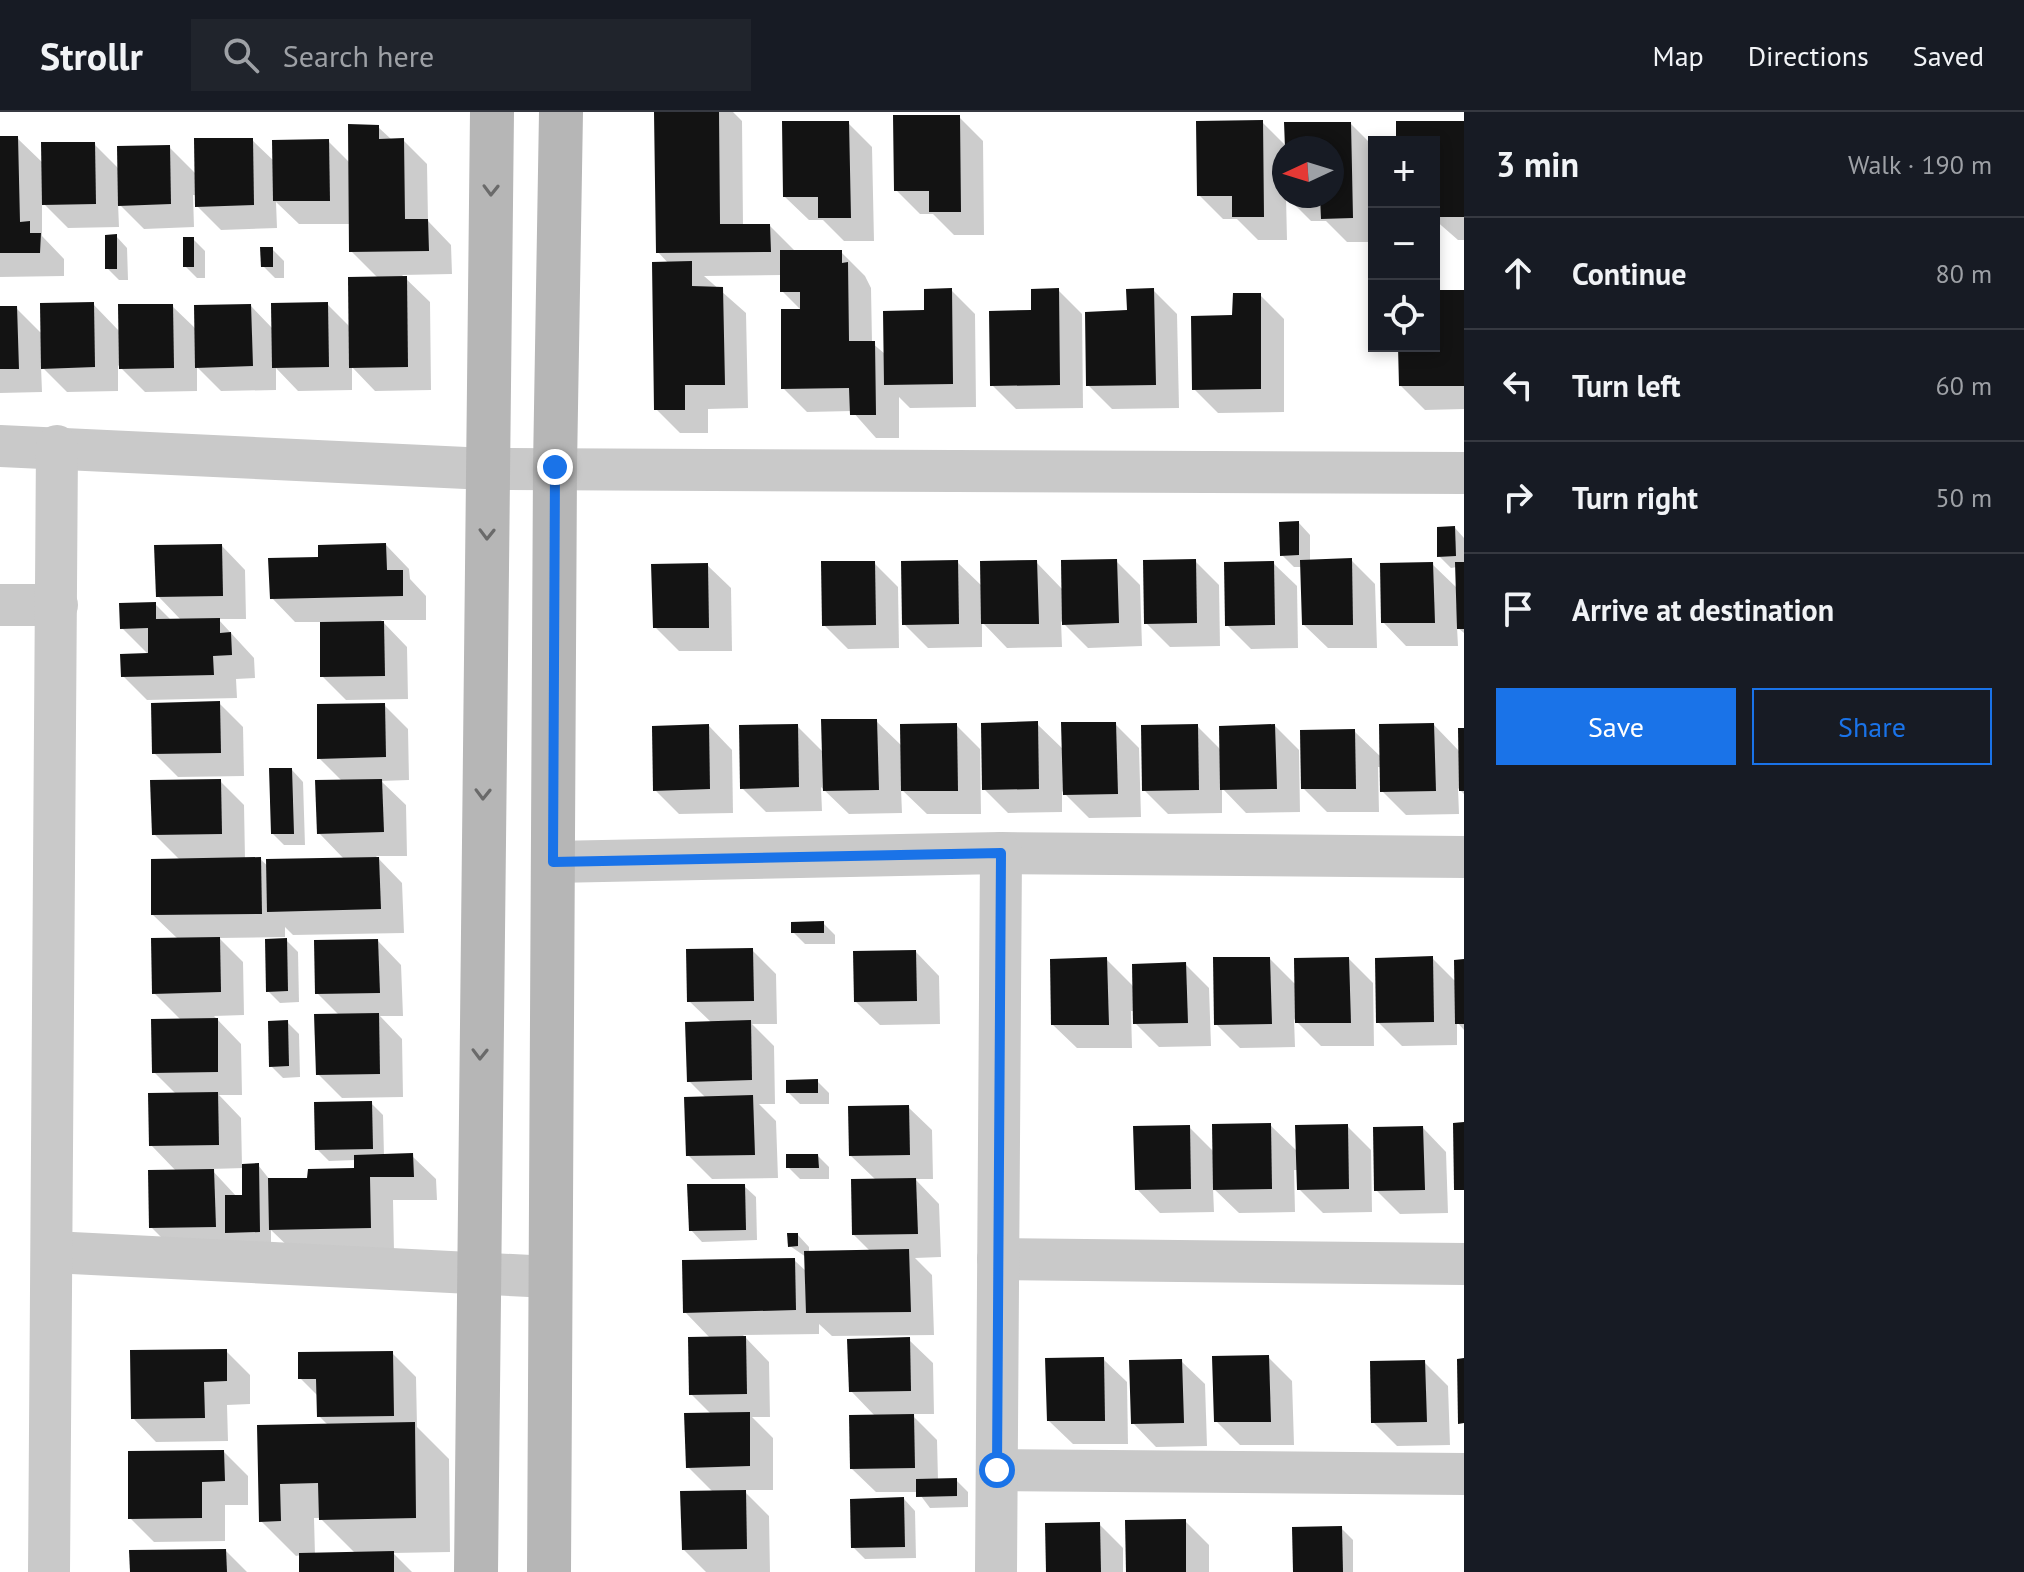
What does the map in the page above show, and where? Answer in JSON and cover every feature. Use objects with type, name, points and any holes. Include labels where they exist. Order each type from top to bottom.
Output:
[{"type":"street","points":[[476,1572],[492,112]]},
{"type":"street","points":[[549,1572],[555,467],[561,112]]},
{"type":"street","points":[[0,446],[57,446],[487,469],[1464,473]]},
{"type":"street","points":[[49,1572],[57,446]]},
{"type":"street","points":[[0,605],[57,605]]},
{"type":"street","points":[[553,862],[1001,853],[1464,857]]},
{"type":"street","points":[[996,1572],[1001,853]]},
{"type":"street","points":[[52,1252],[550,1277]]},
{"type":"street","points":[[998,1259],[1464,1264]]},
{"type":"street","points":[[997,1470],[1464,1474]]},
{"type":"building","points":[[654,112],[719,112],[720,224],[770,224],[771,252],[656,253]]},
{"type":"building","points":[[893,115],[960,115],[961,212],[929,212],[929,191],[894,191]]},
{"type":"building","points":[[1263,120],[1264,217],[1232,217],[1232,196],[1197,196],[1196,121]]},
{"type":"building","points":[[782,121],[849,121],[851,218],[818,218],[818,197],[783,197]]},
{"type":"building","points":[[1396,121],[1464,121],[1464,217],[1440,217],[1440,136],[1396,136]]},
{"type":"building","points":[[1284,122],[1351,122],[1353,218],[1321,219],[1321,208],[1344,208],[1344,136],[1285,136]]},
{"type":"building","points":[[348,124],[379,125],[379,139],[404,138],[405,219],[428,219],[429,251],[349,252]]},
{"type":"building","points":[[0,136],[18,136],[20,222],[30,221],[30,233],[41,233],[40,253],[0,253]]},
{"type":"building","points":[[194,138],[253,138],[254,205],[195,207]]},
{"type":"building","points":[[329,139],[330,201],[273,201],[272,140]]},
{"type":"building","points":[[41,142],[95,142],[96,204],[42,205]]},
{"type":"building","points":[[170,145],[171,204],[118,206],[117,146]]},
{"type":"building","points":[[117,234],[117,269],[105,269],[105,235]]},
{"type":"building","points":[[183,237],[194,237],[194,267],[183,267]]},
{"type":"building","points":[[260,247],[273,247],[273,267],[261,267]]},
{"type":"building","points":[[780,250],[842,250],[842,263],[848,262],[849,341],[875,341],[876,415],[850,415],[849,388],[781,389],[781,309],[800,309],[800,292],[780,292]]},
{"type":"building","points":[[692,261],[692,286],[723,287],[725,385],[685,385],[685,410],[654,410],[652,262]]},
{"type":"building","points":[[407,276],[408,367],[349,368],[348,277]]},
{"type":"building","points":[[952,288],[953,384],[884,385],[883,311],[924,310],[924,289]]},
{"type":"building","points":[[1059,288],[1060,385],[990,386],[989,311],[1031,310],[1031,289]]},
{"type":"building","points":[[1154,288],[1156,385],[1086,386],[1085,312],[1127,310],[1126,289]]},
{"type":"building","points":[[1440,290],[1464,290],[1464,386],[1399,386],[1398,352],[1440,352]]},
{"type":"building","points":[[1233,293],[1261,293],[1261,389],[1192,390],[1191,316],[1232,315]]},
{"type":"building","points":[[94,302],[95,367],[41,369],[40,303]]},
{"type":"building","points":[[328,302],[329,367],[272,368],[271,303]]},
{"type":"building","points":[[118,304],[173,304],[174,368],[119,369]]},
{"type":"building","points":[[251,304],[253,366],[195,368],[194,305]]},
{"type":"building","points":[[0,306],[17,306],[19,369],[0,369]]},
{"type":"building","points":[[1299,521],[1299,555],[1280,556],[1279,522]]},
{"type":"building","points":[[1455,526],[1456,556],[1437,557],[1437,527]]},
{"type":"building","points":[[386,543],[387,570],[403,570],[403,596],[270,599],[268,558],[318,557],[318,545]]},
{"type":"building","points":[[222,544],[223,596],[156,597],[154,545]]},
{"type":"building","points":[[1352,558],[1353,625],[1302,625],[1300,560]]},
{"type":"building","points":[[1117,559],[1119,623],[1062,625],[1061,560]]},
{"type":"building","points":[[1196,559],[1197,623],[1144,624],[1143,560]]},
{"type":"building","points":[[958,560],[959,624],[902,625],[901,561]]},
{"type":"building","points":[[1037,560],[1039,624],[981,624],[980,561]]},
{"type":"building","points":[[821,561],[875,561],[876,625],[822,626]]},
{"type":"building","points":[[1274,561],[1275,625],[1225,626],[1224,562]]},
{"type":"building","points":[[1433,562],[1435,623],[1381,623],[1380,563]]},
{"type":"building","points":[[1455,562],[1464,562],[1464,629],[1457,629]]},
{"type":"building","points":[[708,563],[709,628],[653,628],[651,564]]},
{"type":"building","points":[[156,602],[156,619],[220,618],[220,633],[231,632],[232,655],[213,656],[214,675],[121,677],[120,654],[148,653],[148,628],[120,629],[119,603]]},
{"type":"building","points":[[384,621],[385,676],[320,677],[320,622]]},
{"type":"building","points":[[220,701],[221,753],[152,754],[151,703]]},
{"type":"building","points":[[385,703],[386,757],[317,759],[317,704]]},
{"type":"building","points":[[821,719],[877,719],[879,790],[823,791]]},
{"type":"building","points":[[1038,721],[1039,789],[982,790],[981,723]]},
{"type":"building","points":[[1061,722],[1116,722],[1118,794],[1063,795]]},
{"type":"building","points":[[957,723],[958,791],[901,791],[900,724]]},
{"type":"building","points":[[1434,723],[1436,791],[1380,792],[1379,724]]},
{"type":"building","points":[[709,724],[710,789],[653,791],[652,726]]},
{"type":"building","points":[[798,724],[799,787],[740,789],[739,725]]},
{"type":"building","points":[[1198,724],[1199,790],[1142,791],[1141,725]]},
{"type":"building","points":[[1275,724],[1277,789],[1220,790],[1219,726]]},
{"type":"building","points":[[1458,728],[1464,728],[1464,791],[1459,791]]},
{"type":"building","points":[[1355,729],[1356,789],[1301,789],[1300,730]]},
{"type":"building","points":[[269,768],[292,768],[294,834],[271,834]]},
{"type":"building","points":[[221,779],[222,834],[152,835],[150,780]]},
{"type":"building","points":[[382,779],[384,832],[317,834],[315,780]]},
{"type":"building","points":[[261,857],[262,914],[151,915],[151,859]]},
{"type":"building","points":[[379,857],[381,909],[267,912],[266,859]]},
{"type":"building","points":[[824,921],[824,933],[791,933],[791,922]]},
{"type":"building","points":[[220,937],[221,992],[152,994],[151,938]]},
{"type":"building","points":[[287,938],[288,991],[266,992],[265,939]]},
{"type":"building","points":[[378,939],[380,993],[315,994],[314,940]]},
{"type":"building","points":[[753,948],[754,1001],[687,1002],[686,949]]},
{"type":"building","points":[[916,950],[917,1001],[854,1002],[853,951]]},
{"type":"building","points":[[1433,956],[1434,1022],[1376,1023],[1375,958]]},
{"type":"building","points":[[1107,957],[1109,1025],[1051,1025],[1050,959]]},
{"type":"building","points":[[1213,957],[1270,957],[1272,1024],[1214,1025]]},
{"type":"building","points":[[1349,957],[1351,1023],[1295,1023],[1294,958]]},
{"type":"building","points":[[1464,959],[1464,1024],[1455,1024],[1454,960]]},
{"type":"building","points":[[1186,962],[1188,1023],[1133,1024],[1132,964]]},
{"type":"building","points":[[379,1013],[380,1074],[316,1075],[314,1014]]},
{"type":"building","points":[[218,1018],[218,1072],[152,1073],[151,1019]]},
{"type":"building","points":[[288,1020],[289,1066],[269,1067],[268,1021]]},
{"type":"building","points":[[751,1020],[752,1080],[687,1082],[685,1022]]},
{"type":"building","points":[[818,1079],[818,1093],[786,1093],[786,1080]]},
{"type":"building","points":[[218,1092],[219,1145],[149,1146],[148,1093]]},
{"type":"building","points":[[753,1095],[755,1155],[686,1156],[684,1097]]},
{"type":"building","points":[[372,1101],[373,1149],[315,1150],[314,1102]]},
{"type":"building","points":[[909,1105],[910,1155],[849,1156],[848,1106]]},
{"type":"building","points":[[1464,1122],[1464,1190],[1454,1190],[1453,1123]]},
{"type":"building","points":[[1271,1123],[1272,1189],[1213,1190],[1212,1124]]},
{"type":"building","points":[[1348,1124],[1349,1189],[1297,1190],[1295,1125]]},
{"type":"building","points":[[1190,1125],[1191,1189],[1135,1190],[1133,1126]]},
{"type":"building","points":[[1423,1126],[1425,1190],[1374,1191],[1373,1127]]},
{"type":"building","points":[[413,1153],[414,1177],[370,1177],[371,1228],[269,1230],[268,1178],[307,1178],[308,1169],[354,1168],[354,1155]]},
{"type":"building","points":[[786,1154],[818,1154],[819,1168],[786,1168]]},
{"type":"building","points":[[259,1163],[260,1232],[225,1233],[225,1195],[242,1195],[242,1164]]},
{"type":"building","points":[[214,1169],[216,1227],[149,1228],[148,1170]]},
{"type":"building","points":[[916,1178],[918,1234],[852,1235],[851,1179]]},
{"type":"building","points":[[687,1184],[745,1184],[746,1230],[689,1231]]},
{"type":"building","points":[[787,1233],[798,1233],[798,1246],[788,1247]]},
{"type":"building","points":[[909,1249],[911,1312],[806,1313],[804,1251]]},
{"type":"building","points":[[795,1258],[796,1310],[683,1313],[682,1260]]},
{"type":"building","points":[[746,1336],[747,1394],[689,1395],[688,1337]]},
{"type":"building","points":[[910,1337],[911,1391],[849,1392],[847,1339]]},
{"type":"building","points":[[227,1349],[227,1381],[204,1382],[205,1418],[131,1419],[130,1350]]},
{"type":"building","points":[[393,1351],[394,1416],[317,1417],[316,1379],[298,1379],[298,1352]]},
{"type":"building","points":[[1269,1355],[1271,1422],[1214,1422],[1212,1356]]},
{"type":"building","points":[[1104,1357],[1105,1421],[1047,1421],[1045,1358]]},
{"type":"building","points":[[1464,1358],[1464,1423],[1458,1424],[1457,1359]]},
{"type":"building","points":[[1182,1359],[1184,1423],[1131,1424],[1129,1360]]},
{"type":"building","points":[[1425,1360],[1427,1422],[1371,1423],[1370,1361]]},
{"type":"building","points":[[750,1412],[750,1466],[686,1468],[684,1413]]},
{"type":"building","points":[[914,1414],[915,1468],[850,1469],[849,1415]]},
{"type":"building","points":[[415,1422],[416,1518],[319,1520],[318,1483],[280,1484],[281,1521],[259,1522],[257,1425]]},
{"type":"building","points":[[224,1450],[225,1481],[202,1482],[202,1518],[128,1519],[128,1451]]},
{"type":"building","points":[[957,1478],[957,1496],[916,1497],[916,1479]]},
{"type":"building","points":[[746,1490],[747,1549],[682,1550],[680,1491]]},
{"type":"building","points":[[904,1497],[905,1547],[851,1548],[850,1499]]},
{"type":"building","points":[[1186,1519],[1186,1572],[1126,1572],[1125,1520]]},
{"type":"building","points":[[1100,1522],[1101,1572],[1046,1572],[1045,1523]]},
{"type":"building","points":[[1342,1526],[1343,1572],[1293,1572],[1292,1527]]},
{"type":"building","points":[[226,1549],[227,1572],[130,1572],[129,1550]]},
{"type":"building","points":[[394,1551],[394,1572],[299,1572],[299,1553]]},
{"type":"route","points":[[555,467],[553,862],[1001,853],[997,1470]]}]
